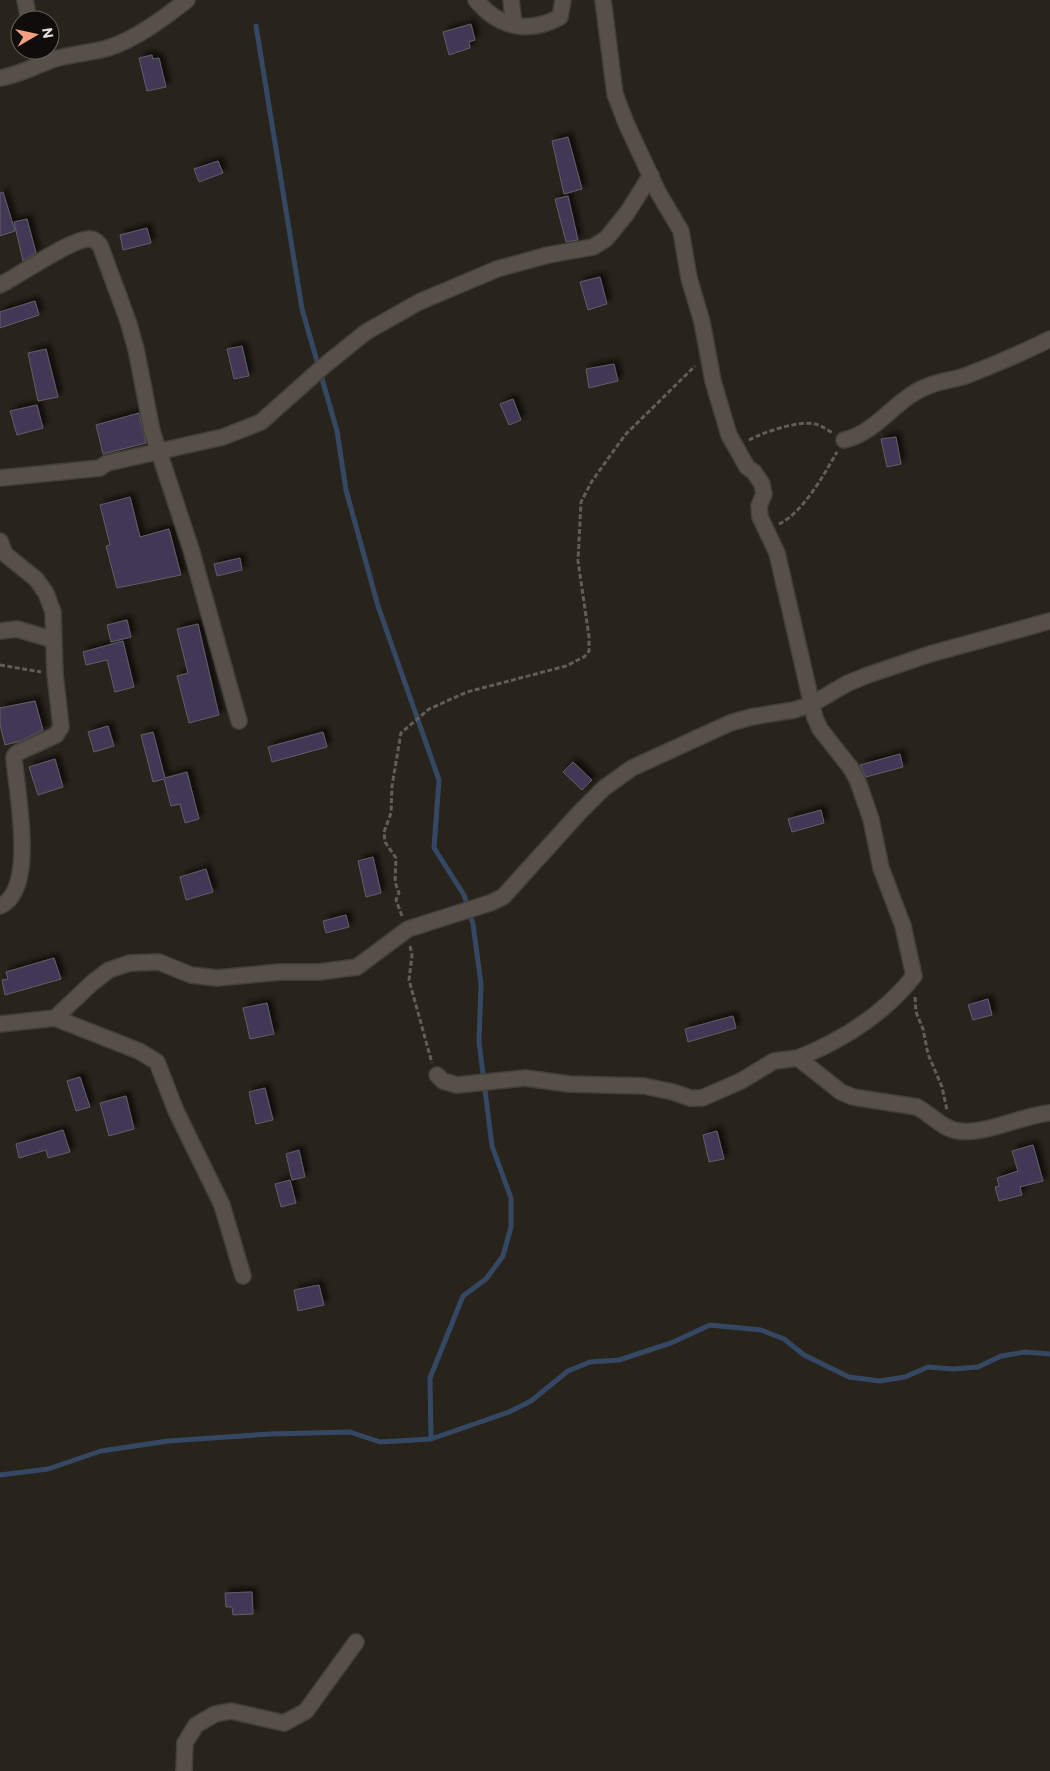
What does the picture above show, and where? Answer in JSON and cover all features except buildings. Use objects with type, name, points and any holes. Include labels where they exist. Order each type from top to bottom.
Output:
[{"type":"street","points":[[60,54],[111,47],[146,28],[187,0]]},
{"type":"street","points":[[476,0],[493,16],[531,28],[546,25],[560,17],[563,0]]},
{"type":"street","points":[[511,0],[514,24]]},
{"type":"street","points":[[437,1076],[443,1081],[457,1085],[524,1078],[569,1084],[644,1086],[673,1092],[690,1098],[702,1098],[741,1081],[774,1061],[798,1058],[868,1022],[900,994],[914,976],[903,926],[881,868],[870,819],[857,779],[850,767],[820,729],[812,704],[777,553],[759,512],[764,494],[762,484],[754,472],[747,467],[729,435],[707,355],[702,322],[689,278],[681,231],[658,192],[626,123],[612,84],[603,0]]},
{"type":"street","points":[[0,78],[16,76],[33,60]]},
{"type":"street","points":[[0,478],[100,468],[107,463],[159,453],[223,437],[261,422],[366,332],[419,302],[497,270],[548,255],[593,248],[606,239],[623,218],[651,175]]},
{"type":"street","points":[[0,285],[72,244],[88,238],[95,240],[100,245],[134,340],[152,431],[191,550],[239,721]]},
{"type":"street","points":[[844,440],[865,431],[908,397],[927,386],[963,376],[1024,352],[1050,338]]},
{"type":"street","points":[[0,541],[5,554],[36,579],[46,593],[53,612],[55,674],[61,727],[56,736],[17,753],[14,757],[22,854],[14,894],[7,903],[0,906]]},
{"type":"street","points":[[55,1018],[92,982],[110,970],[130,963],[159,962],[191,975],[217,978],[347,970],[365,963],[390,940],[408,929],[490,903],[503,897],[579,813],[604,788],[632,768],[730,723],[751,717],[781,714],[812,704],[848,683],[868,675],[938,652],[1050,621]]},
{"type":"street","points":[[0,631],[17,629],[54,640]]},
{"type":"street","points":[[0,1024],[55,1018],[139,1051],[157,1062],[176,1111],[222,1205],[243,1276]]},
{"type":"street","points":[[798,1058],[841,1092],[853,1097],[917,1107],[926,1111],[932,1120],[959,1131],[979,1129],[1050,1113]]},
{"type":"street","points":[[184,1771],[184,1743],[196,1725],[215,1714],[231,1711],[284,1723],[295,1719],[306,1711],[356,1642]]},
{"type":"path","points":[[437,1076],[409,980],[412,955],[408,929],[396,900],[399,893],[395,882],[396,858],[385,842],[384,832],[391,813],[392,786],[401,734],[428,709],[468,692],[566,666],[589,651],[590,637],[578,561],[581,502],[592,480],[625,435],[707,355]]},
{"type":"path","points":[[729,435],[739,442],[744,442],[764,434],[804,423],[816,424],[844,440],[814,489],[793,514],[786,521],[767,529]]},
{"type":"path","points":[[0,665],[55,674]]},
{"type":"path","points":[[914,976],[916,1012],[923,1029],[928,1054],[942,1087],[949,1117],[959,1131]]},
{"type":"waterway","points":[[256,26],[302,309],[337,431],[346,490],[378,606],[439,780],[434,848],[464,895],[473,924],[481,984],[479,1042],[492,1146],[511,1198],[511,1227],[503,1256],[486,1279],[463,1296],[430,1378],[431,1439]]},
{"type":"waterway","points":[[0,1475],[48,1469],[101,1451],[168,1441],[270,1434],[350,1432],[380,1442],[431,1439],[509,1412],[531,1401],[568,1371],[590,1362],[619,1360],[671,1343],[710,1325],[761,1330],[784,1339],[804,1355],[849,1377],[880,1381],[905,1377],[928,1367],[953,1369],[978,1367],[1001,1356],[1025,1352],[1050,1354]]}]
